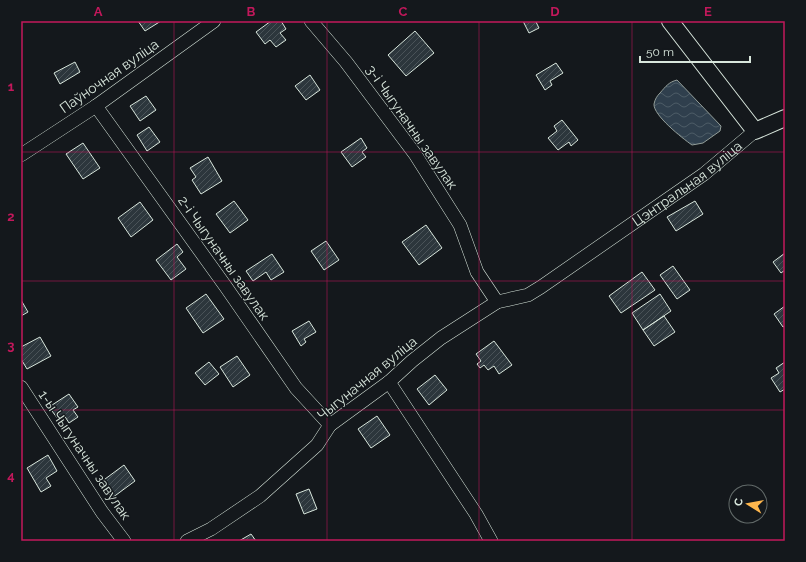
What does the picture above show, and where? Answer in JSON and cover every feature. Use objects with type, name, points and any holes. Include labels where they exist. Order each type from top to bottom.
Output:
[{"type":"street","name":"Паўночная вуліца","points":[[21,155],[96,106],[214,21]]},
{"type":"street","name":"3-і Чыгуначны завулак","points":[[311,21],[346,62],[415,154],[460,226],[477,272],[497,302]]},
{"type":"street","name":"Цэнтральная вуліца","points":[[497,302],[528,295],[542,287],[704,174],[755,131],[670,21]]},
{"type":"street","name":"2-і Чыгуначны завулак","points":[[96,106],[226,287],[296,388],[330,425]]},
{"type":"street","points":[[755,131],[785,118]]},
{"type":"street","name":"Чыгуначная вуліца","points":[[187,541],[211,529],[260,496],[317,445],[330,425],[389,382],[441,338],[497,302]]},
{"type":"street","points":[[389,382],[476,514],[491,541]]},
{"type":"street","name":"1-ы Чыгуначны завулак","points":[[21,387],[102,512],[124,541]]},
{"type":"water","points":[[677,80],[721,126],[720,131],[703,143],[692,145],[669,126],[655,109],[654,104],[658,95],[668,85]]},
{"type":"building","points":[[138,21],[161,21],[145,31]]},
{"type":"building","points":[[271,21],[281,21],[286,29],[280,33],[286,40],[276,47],[270,40],[265,44],[256,32]]},
{"type":"building","points":[[523,21],[539,21],[536,22],[539,28],[529,33]]},
{"type":"building","points":[[415,31],[434,53],[406,76],[388,55]]},
{"type":"building","points":[[75,62],[80,72],[60,84],[54,73]]},
{"type":"building","points":[[556,63],[563,73],[550,81],[552,85],[545,90],[536,75]]},
{"type":"building","points":[[310,75],[320,90],[306,100],[295,86]]},
{"type":"building","points":[[146,96],[156,110],[140,121],[130,106]]},
{"type":"building","points":[[562,120],[578,140],[571,146],[569,142],[558,150],[548,138],[557,131],[554,126]]},
{"type":"building","points":[[149,127],[160,142],[147,151],[137,135]]},
{"type":"building","points":[[361,138],[367,148],[362,152],[366,157],[352,167],[341,152]]},
{"type":"building","points":[[83,143],[100,168],[83,179],[66,154]]},
{"type":"building","points":[[208,157],[222,181],[201,194],[192,180],[196,177],[190,168]]},
{"type":"building","points":[[234,201],[248,220],[230,233],[216,214]]},
{"type":"building","points":[[695,201],[703,214],[676,231],[667,217]]},
{"type":"building","points":[[140,202],[153,220],[131,237],[118,218]]},
{"type":"building","points":[[426,225],[442,248],[419,265],[402,242]]},
{"type":"building","points":[[326,241],[339,260],[324,270],[311,251]]},
{"type":"building","points":[[177,244],[183,252],[177,257],[186,269],[171,280],[156,260]]},
{"type":"building","points":[[785,253],[785,270],[781,273],[773,262]]},
{"type":"building","points":[[272,254],[284,272],[271,280],[266,272],[253,281],[246,271]]},
{"type":"building","points":[[673,266],[690,290],[677,299],[660,275]]},
{"type":"building","points":[[642,272],[655,290],[621,313],[609,296]]},
{"type":"building","points":[[206,294],[224,319],[203,333],[186,308]]},
{"type":"building","points":[[660,294],[671,311],[643,330],[632,313]]},
{"type":"building","points":[[21,300],[28,312],[21,316]]},
{"type":"building","points":[[785,306],[785,326],[783,327],[774,314]]},
{"type":"building","points":[[664,316],[675,332],[654,346],[643,330]]},
{"type":"building","points":[[309,321],[316,332],[304,339],[306,342],[301,346],[292,331]]},
{"type":"building","points":[[40,337],[51,356],[27,369],[21,359],[21,347]]},
{"type":"building","points":[[494,341],[512,365],[499,374],[494,366],[488,370],[484,365],[480,368],[477,364],[481,361],[476,354]]},
{"type":"building","points":[[237,356],[250,375],[233,387],[220,367]]},
{"type":"building","points":[[209,362],[219,374],[205,385],[195,373]]},
{"type":"building","points":[[785,362],[785,389],[780,392],[771,378],[779,373],[776,368]]},
{"type":"building","points":[[435,375],[447,390],[429,405],[417,389]]},
{"type":"building","points":[[69,394],[78,407],[73,410],[78,417],[69,423],[64,415],[58,419],[49,407]]},
{"type":"building","points":[[377,416],[390,435],[371,448],[358,429]]},
{"type":"building","points":[[48,455],[57,471],[46,478],[51,486],[41,492],[27,468]]},
{"type":"building","points":[[124,465],[135,481],[112,498],[101,482]]},
{"type":"building","points":[[309,489],[317,509],[304,514],[296,494]]},
{"type":"building","points":[[251,534],[256,541],[239,541]]}]
